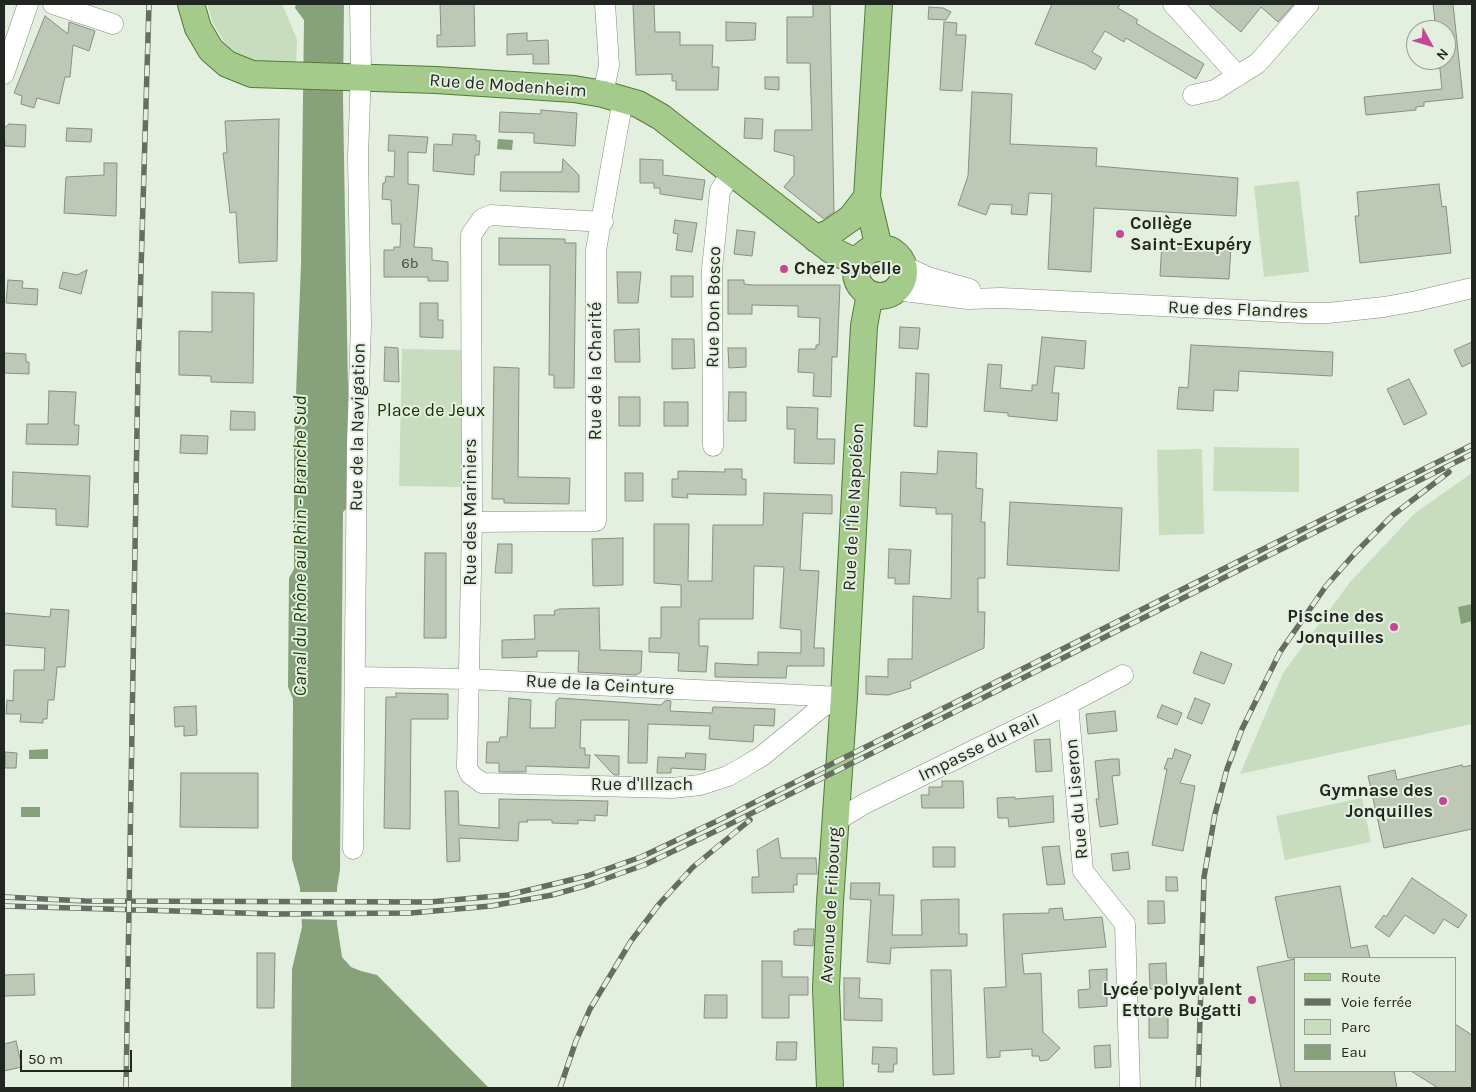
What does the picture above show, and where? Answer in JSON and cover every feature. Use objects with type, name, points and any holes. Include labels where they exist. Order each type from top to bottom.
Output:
[{"type":"main road","name":"Rue de Modenheim","points":[[191,4],[201,35],[220,59],[234,68],[252,74],[296,77],[436,80],[574,90],[613,97],[661,117],[816,239],[831,250],[858,264]]},
{"type":"main road","points":[[879,4],[867,197],[879,248]]},
{"type":"main road","points":[[816,239],[831,232],[851,218],[867,197]]},
{"type":"main road","points":[[879,248],[893,252],[899,257],[904,266],[904,279],[896,290],[884,296],[870,294],[860,285],[857,278],[858,264],[866,253],[879,248]]},
{"type":"main road","name":"Rue de l'Île Napoléon","points":[[844,709],[863,346],[870,294]]},
{"type":"main road","name":"Avenue de Fribourg","points":[[830,1088],[826,988],[844,709]]},
{"type":"street","points":[[4,74],[28,4]]},
{"type":"street","points":[[53,4],[112,24]]},
{"type":"street","name":"Rue de la Navigation","points":[[353,849],[357,444],[361,324],[356,78],[360,4]]},
{"type":"street","name":"Rue de la Charité","points":[[472,522],[596,521],[596,250],[603,222],[613,97],[605,4]]},
{"type":"street","points":[[1173,4],[1238,76]]},
{"type":"street","points":[[1193,95],[1215,90],[1258,63],[1308,4]]},
{"type":"street","name":"Rue Don Bosco","points":[[713,446],[712,269],[720,191],[731,173]]},
{"type":"street","name":"Rue des Mariniers","points":[[474,779],[467,767],[472,522],[471,236],[474,228],[482,219],[491,215],[603,222]]},
{"type":"street","name":"Rue des Flandres","points":[[904,266],[947,283],[1001,298]]},
{"type":"street","name":"Rue des Flandres","points":[[896,290],[968,299],[1001,298],[1259,312],[1328,313],[1417,301],[1472,288]]},
{"type":"street","name":"Impasse du Rail","points":[[836,821],[864,804],[1123,675]]},
{"type":"street","name":"Rue de la Ceinture","points":[[355,677],[469,679],[844,709]]},
{"type":"street","name":"Rue du Liseron","points":[[1068,704],[1083,872],[1125,924],[1130,1088]]},
{"type":"street","name":"Rue d'Illzach","points":[[474,779],[482,782],[672,788],[700,785],[728,776],[762,756],[822,707],[844,709]]},
{"type":"green space","points":[[207,4],[282,4],[297,39],[296,67],[262,66],[236,54],[225,43],[213,23]]},
{"type":"green space","points":[[1299,181],[1309,272],[1264,277],[1254,186]]},
{"type":"green space","name":"Place de Jeux","points":[[402,349],[463,350],[461,487],[399,486]]},
{"type":"green space","points":[[1214,447],[1299,448],[1299,492],[1213,491]]},
{"type":"green space","points":[[1202,449],[1204,534],[1159,535],[1157,450]]},
{"type":"green space","name":"Piscine des Jonquilles","points":[[1472,473],[1472,724],[1240,774],[1283,673],[1350,582],[1415,513]]},
{"type":"green space","points":[[1362,798],[1371,842],[1285,860],[1276,816]]},
{"type":"water","name":"Canal du Rhône au Rhin - Branche Sud","points":[[296,4],[344,4],[343,99],[350,505],[343,512],[340,870],[337,888],[337,924],[342,957],[351,967],[377,975],[489,1088],[291,1088],[292,969],[302,927],[300,888],[292,859],[293,699],[288,687],[289,578],[294,569],[294,446],[301,264],[304,20],[295,8]]},
{"type":"water","points":[[498,139],[513,140],[512,150],[497,149]]},
{"type":"water","points":[[1472,604],[1472,621],[1461,624],[1458,607]]},
{"type":"water","points":[[48,749],[48,759],[29,759],[29,750]]},
{"type":"water","points":[[21,807],[40,807],[40,817],[21,817]]},
{"type":"pier","points":[[297,892],[339,892],[339,920],[299,919]]},
{"type":"building","points":[[440,4],[474,4],[475,46],[437,47],[437,35],[441,35]]},
{"type":"building","points":[[633,4],[654,4],[655,32],[680,32],[680,45],[713,45],[712,67],[719,67],[718,90],[676,90],[676,81],[672,81],[672,74],[636,75]]},
{"type":"building","points":[[813,4],[830,4],[834,212],[824,219],[784,187],[794,175],[794,156],[774,151],[775,130],[812,130],[810,63],[787,63],[787,17],[813,17]]},
{"type":"building","points":[[1052,4],[1120,4],[1118,8],[1138,20],[1136,23],[1204,64],[1196,79],[1126,38],[1124,42],[1105,31],[1092,52],[1102,58],[1095,70],[1085,64],[1035,44]]},
{"type":"building","points":[[1208,4],[1294,4],[1278,22],[1261,7],[1241,32]]},
{"type":"building","points":[[1433,4],[1453,4],[1455,20],[1435,20]]},
{"type":"building","points":[[929,7],[943,8],[951,12],[946,20],[928,19]]},
{"type":"building","points":[[45,16],[68,34],[69,22],[95,31],[89,51],[73,45],[70,77],[65,77],[59,104],[37,98],[34,108],[21,104],[22,96],[14,93]]},
{"type":"building","points":[[726,22],[756,23],[755,40],[726,41]]},
{"type":"building","points":[[944,22],[957,23],[956,35],[966,35],[962,91],[940,90]]},
{"type":"building","points":[[1456,32],[1463,98],[1424,102],[1424,106],[1416,107],[1416,110],[1366,115],[1364,97],[1442,89],[1440,70],[1456,70]]},
{"type":"building","points":[[527,33],[527,41],[548,40],[549,64],[533,64],[533,54],[507,55],[507,34]]},
{"type":"building","points":[[765,77],[779,77],[779,90],[765,89]]},
{"type":"building","points":[[972,92],[1012,94],[1010,144],[1097,148],[1096,166],[1238,178],[1236,216],[1094,208],[1091,272],[1048,269],[1052,194],[1029,193],[1027,215],[1011,214],[1012,205],[990,204],[986,215],[958,205],[968,176]]},
{"type":"building","points":[[541,110],[577,113],[575,146],[534,143],[534,133],[499,132],[500,112],[541,114]]},
{"type":"building","points":[[745,118],[763,119],[762,139],[744,138]]},
{"type":"building","points":[[279,119],[277,261],[239,263],[236,212],[230,213],[223,153],[227,153],[225,121]]},
{"type":"building","points":[[9,124],[26,125],[25,147],[5,146],[4,128]]},
{"type":"building","points":[[67,128],[92,129],[91,142],[66,141]]},
{"type":"building","points":[[453,134],[476,135],[476,141],[480,141],[479,155],[475,155],[474,175],[433,171],[434,144],[452,145]]},
{"type":"building","points":[[389,135],[428,137],[426,153],[408,152],[408,184],[419,185],[414,247],[432,248],[432,260],[448,262],[448,281],[428,281],[428,277],[384,277],[384,250],[394,250],[394,247],[400,247],[401,224],[392,224],[391,200],[382,199],[383,183],[385,183],[386,176],[394,177],[395,151],[388,151]]},
{"type":"building","points":[[563,159],[579,175],[579,192],[500,191],[501,172],[562,172]]},
{"type":"building","points":[[640,159],[663,160],[663,175],[705,180],[702,200],[660,194],[660,188],[654,188],[654,183],[640,183]]},
{"type":"building","points":[[104,163],[117,163],[116,216],[64,213],[66,177],[104,175]]},
{"type":"building","points":[[1439,184],[1442,207],[1446,206],[1451,253],[1360,263],[1355,216],[1359,216],[1357,192]]},
{"type":"building","points":[[675,220],[697,223],[692,252],[676,250],[678,234],[673,233]]},
{"type":"building","points":[[737,230],[755,232],[752,256],[734,254]]},
{"type":"building","points":[[499,238],[565,239],[565,243],[576,243],[574,388],[554,388],[554,375],[549,375],[550,265],[499,265]]},
{"type":"building","points":[[1162,242],[1231,246],[1229,279],[1160,276]]},
{"type":"building","points":[[87,270],[81,294],[59,288],[63,272],[77,275]]},
{"type":"building","points":[[617,272],[641,272],[638,303],[618,303]]},
{"type":"building","points":[[671,276],[693,276],[693,297],[671,297]]},
{"type":"building","points":[[8,280],[23,281],[22,288],[38,289],[37,305],[6,303]]},
{"type":"building","points":[[728,280],[744,280],[744,284],[752,285],[840,285],[837,357],[832,357],[831,397],[813,396],[814,373],[798,372],[799,349],[816,349],[816,345],[819,345],[820,318],[798,317],[798,306],[752,305],[752,314],[728,314]]},
{"type":"building","points":[[212,292],[254,293],[253,383],[211,382],[211,376],[179,375],[179,331],[212,332]]},
{"type":"building","points":[[420,303],[438,303],[438,320],[443,320],[443,338],[420,337]]},
{"type":"building","points":[[900,327],[920,328],[918,349],[899,348]]},
{"type":"building","points":[[639,329],[640,362],[615,362],[614,330]]},
{"type":"building","points":[[1042,337],[1086,341],[1084,369],[1055,366],[1052,393],[1059,393],[1057,421],[1008,416],[1008,413],[984,411],[988,364],[1002,365],[1000,388],[1032,391],[1032,385],[1037,385]]},
{"type":"building","points":[[672,339],[694,339],[695,368],[672,369]]},
{"type":"building","points":[[1472,342],[1472,362],[1462,367],[1454,350]]},
{"type":"building","points":[[1191,345],[1333,352],[1332,376],[1239,371],[1238,391],[1214,390],[1213,411],[1177,409],[1179,387],[1188,388]]},
{"type":"building","points":[[385,347],[398,348],[399,382],[384,381]]},
{"type":"building","points":[[728,348],[746,348],[746,367],[729,368]]},
{"type":"building","points":[[4,353],[26,354],[26,362],[29,362],[29,374],[4,373]]},
{"type":"building","points":[[494,367],[519,368],[518,477],[570,478],[569,504],[504,503],[504,499],[492,499]]},
{"type":"building","points":[[916,373],[929,374],[927,427],[914,426]]},
{"type":"building","points":[[1409,379],[1427,414],[1404,425],[1387,389]]},
{"type":"building","points":[[49,391],[76,392],[74,425],[79,425],[78,445],[26,444],[27,424],[48,424]]},
{"type":"building","points":[[729,392],[746,392],[746,421],[728,421]]},
{"type":"building","points":[[619,397],[640,397],[640,426],[619,426]]},
{"type":"building","points":[[664,402],[688,402],[688,426],[664,426]]},
{"type":"building","points":[[787,407],[818,408],[817,439],[835,439],[834,464],[794,463],[795,429],[787,429]]},
{"type":"building","points":[[231,411],[255,412],[255,430],[230,430]]},
{"type":"building","points":[[181,435],[208,436],[207,454],[180,453]]},
{"type":"building","points":[[938,451],[977,453],[976,488],[983,489],[981,522],[985,522],[985,578],[978,578],[978,612],[985,612],[984,648],[910,682],[911,688],[888,695],[866,694],[866,676],[888,677],[888,659],[912,659],[913,596],[951,599],[952,514],[936,514],[936,508],[900,506],[901,472],[937,474]]},
{"type":"building","points":[[725,469],[742,469],[742,479],[746,479],[746,495],[687,494],[688,498],[672,497],[672,479],[678,479],[678,471],[725,472]]},
{"type":"building","points":[[13,472],[90,476],[88,527],[56,525],[56,509],[12,507]]},
{"type":"building","points":[[625,473],[643,473],[643,501],[625,501]]},
{"type":"building","points":[[764,493],[832,495],[832,514],[803,513],[800,570],[819,571],[814,648],[824,648],[824,666],[787,666],[786,678],[715,677],[715,663],[758,665],[758,652],[801,653],[801,630],[780,628],[784,567],[754,566],[753,619],[699,619],[699,646],[708,646],[706,672],[678,671],[679,653],[649,652],[649,638],[661,638],[661,607],[681,607],[681,585],[654,583],[654,524],[689,524],[688,581],[712,581],[713,525],[763,525]]},
{"type":"building","points":[[1010,502],[1122,508],[1119,571],[1007,565]]},
{"type":"building","points":[[623,538],[623,585],[593,586],[592,539]]},
{"type":"building","points":[[498,544],[512,544],[512,573],[495,573]]},
{"type":"building","points":[[889,549],[911,550],[909,584],[895,584],[895,578],[888,578]]},
{"type":"building","points":[[425,553],[446,553],[446,638],[424,638]]},
{"type":"building","points":[[599,608],[600,650],[642,651],[641,672],[636,675],[578,672],[579,651],[537,651],[537,657],[502,658],[502,640],[535,639],[534,615],[555,615],[554,611],[559,609]]},
{"type":"building","points":[[51,609],[69,610],[65,667],[57,667],[54,700],[48,700],[47,719],[43,719],[43,723],[20,722],[21,714],[6,714],[7,700],[13,701],[14,670],[44,670],[45,648],[4,645],[4,613],[50,617]]},
{"type":"building","points":[[1201,652],[1232,664],[1224,684],[1193,673]]},
{"type":"building","points":[[396,693],[448,694],[448,719],[411,719],[410,829],[384,828],[386,697],[396,697]]},
{"type":"building","points":[[509,698],[531,700],[530,728],[555,728],[556,701],[559,698],[661,705],[666,700],[671,701],[670,711],[712,713],[713,707],[775,709],[774,726],[754,725],[753,742],[709,739],[710,726],[648,724],[647,763],[628,763],[629,720],[581,720],[580,748],[585,748],[585,755],[590,755],[589,768],[526,766],[526,772],[499,772],[499,763],[486,763],[487,742],[499,742],[500,737],[507,737]]},
{"type":"building","points":[[1195,698],[1210,704],[1202,724],[1187,718]]},
{"type":"building","points":[[1162,705],[1182,713],[1177,725],[1157,717]]},
{"type":"building","points":[[196,706],[197,735],[184,736],[184,726],[175,727],[174,707]]},
{"type":"building","points":[[1115,711],[1117,731],[1088,734],[1086,714]]},
{"type":"building","points":[[1050,739],[1052,771],[1036,772],[1034,740]]},
{"type":"building","points":[[1175,749],[1191,755],[1180,783],[1195,786],[1183,851],[1152,845],[1167,769],[1164,769],[1168,758],[1172,759]]},
{"type":"building","points":[[5,752],[17,753],[16,768],[5,768]]},
{"type":"building","points":[[686,753],[706,754],[705,770],[671,768],[671,773],[657,773],[658,757],[685,758]]},
{"type":"building","points":[[595,755],[619,756],[619,775],[614,775]]},
{"type":"building","points":[[1119,759],[1120,775],[1112,776],[1118,824],[1100,827],[1096,799],[1099,799],[1095,761]]},
{"type":"building","name":"Gymnase des Jonquilles","points":[[1462,765],[1463,767],[1472,765],[1472,829],[1384,848],[1368,776],[1395,770],[1397,780]]},
{"type":"building","points":[[181,773],[258,773],[258,828],[180,827]]},
{"type":"building","points":[[942,781],[963,781],[964,808],[922,808],[921,795],[929,795],[929,787],[942,787]]},
{"type":"building","points":[[445,791],[458,791],[459,825],[499,828],[499,799],[608,801],[607,816],[595,815],[595,821],[578,820],[578,824],[552,823],[552,820],[527,820],[528,822],[519,822],[518,841],[459,838],[460,861],[447,862]]},
{"type":"building","points":[[1053,796],[1054,822],[1009,827],[1008,818],[998,818],[997,798],[1015,797],[1015,799]]},
{"type":"building","points":[[778,838],[781,858],[816,858],[817,874],[797,874],[797,885],[793,885],[794,892],[752,893],[752,877],[759,877],[757,850]]},
{"type":"building","points":[[1059,846],[1065,884],[1047,885],[1042,847]]},
{"type":"building","points":[[933,847],[955,847],[955,867],[933,867]]},
{"type":"building","points":[[1128,852],[1130,869],[1113,871],[1111,854]]},
{"type":"building","points":[[1166,877],[1177,877],[1178,891],[1166,891]]},
{"type":"building","points":[[1412,878],[1467,915],[1458,928],[1444,919],[1434,934],[1405,915],[1389,937],[1375,927],[1384,915],[1386,917]]},
{"type":"building","points":[[851,883],[880,883],[879,895],[894,895],[892,935],[922,935],[921,900],[959,899],[959,934],[967,934],[967,946],[891,948],[890,964],[867,962],[871,900],[850,899]]},
{"type":"building","points":[[1340,886],[1351,948],[1367,945],[1370,957],[1288,958],[1275,897]]},
{"type":"building","points":[[1148,901],[1164,901],[1165,923],[1148,924]]},
{"type":"building","points":[[1062,908],[1064,920],[1102,917],[1106,947],[1022,954],[1024,974],[1041,973],[1043,1032],[1060,1048],[1048,1060],[1040,1061],[1039,1056],[1032,1056],[1032,1049],[1000,1051],[1000,1057],[987,1058],[984,988],[1006,987],[1003,914],[1049,913],[1049,909]]},
{"type":"building","points":[[798,929],[814,929],[813,946],[794,945],[794,931],[798,931]]},
{"type":"building","points":[[257,953],[275,953],[274,1008],[257,1008]]},
{"type":"building","points":[[1294,959],[1294,1072],[1394,1072],[1397,1088],[1281,1088],[1257,967]]},
{"type":"building","points":[[762,961],[782,961],[782,977],[808,977],[808,995],[789,995],[789,1018],[762,1018]]},
{"type":"building","points":[[1166,963],[1167,988],[1150,989],[1149,964]]},
{"type":"building","points":[[1107,969],[1107,1006],[1079,1008],[1078,990],[1090,989],[1089,970]]},
{"type":"building","points":[[931,970],[951,970],[954,1074],[933,1075]]},
{"type":"building","points":[[34,974],[35,995],[4,996],[4,975]]},
{"type":"building","points":[[844,978],[860,978],[859,998],[882,999],[882,1021],[844,1020]]},
{"type":"building","points":[[705,995],[727,995],[727,1018],[704,1018]]},
{"type":"building","points":[[1168,1014],[1168,1038],[1149,1038],[1149,1015]]},
{"type":"building","points":[[1456,1025],[1472,1035],[1472,1088],[1438,1088],[1413,1072],[1456,1072]]},
{"type":"building","points":[[16,1041],[22,1067],[4,1071],[4,1044]]},
{"type":"building","points":[[777,1042],[797,1042],[796,1060],[776,1060]]},
{"type":"building","points":[[1110,1045],[1111,1067],[1095,1068],[1094,1046]]},
{"type":"building","points":[[873,1047],[897,1048],[897,1064],[894,1064],[893,1072],[878,1072],[879,1064],[872,1064]]},
{"type":"railway","points":[[126,1088],[138,370],[149,4]]},
{"type":"railway","points":[[4,897],[85,901],[430,902],[508,895],[587,876],[641,857],[717,821],[1472,445]]},
{"type":"railway","points":[[4,906],[276,914],[411,913],[491,906],[552,895],[588,885],[644,865],[716,831],[1472,454]]},
{"type":"railway","points":[[1198,1088],[1204,877],[1215,814],[1227,769],[1242,729],[1280,652],[1326,586],[1356,552],[1393,515],[1449,472]]},
{"type":"railway","points":[[560,1088],[576,1041],[590,1009],[631,941],[660,903],[693,867],[750,820]]},
{"type":"place","name":"Collège Saint-Exupéry","points":[[1120,234]]},
{"type":"place","name":"Chez Sybelle","points":[[784,269]]},
{"type":"place","name":"Piscine des Jonquilles","points":[[1394,627]]},
{"type":"place","name":"Gymnase des Jonquilles","points":[[1443,801]]},
{"type":"place","name":"Lycée polyvalent Ettore Bugatti","points":[[1252,1000]]}]
